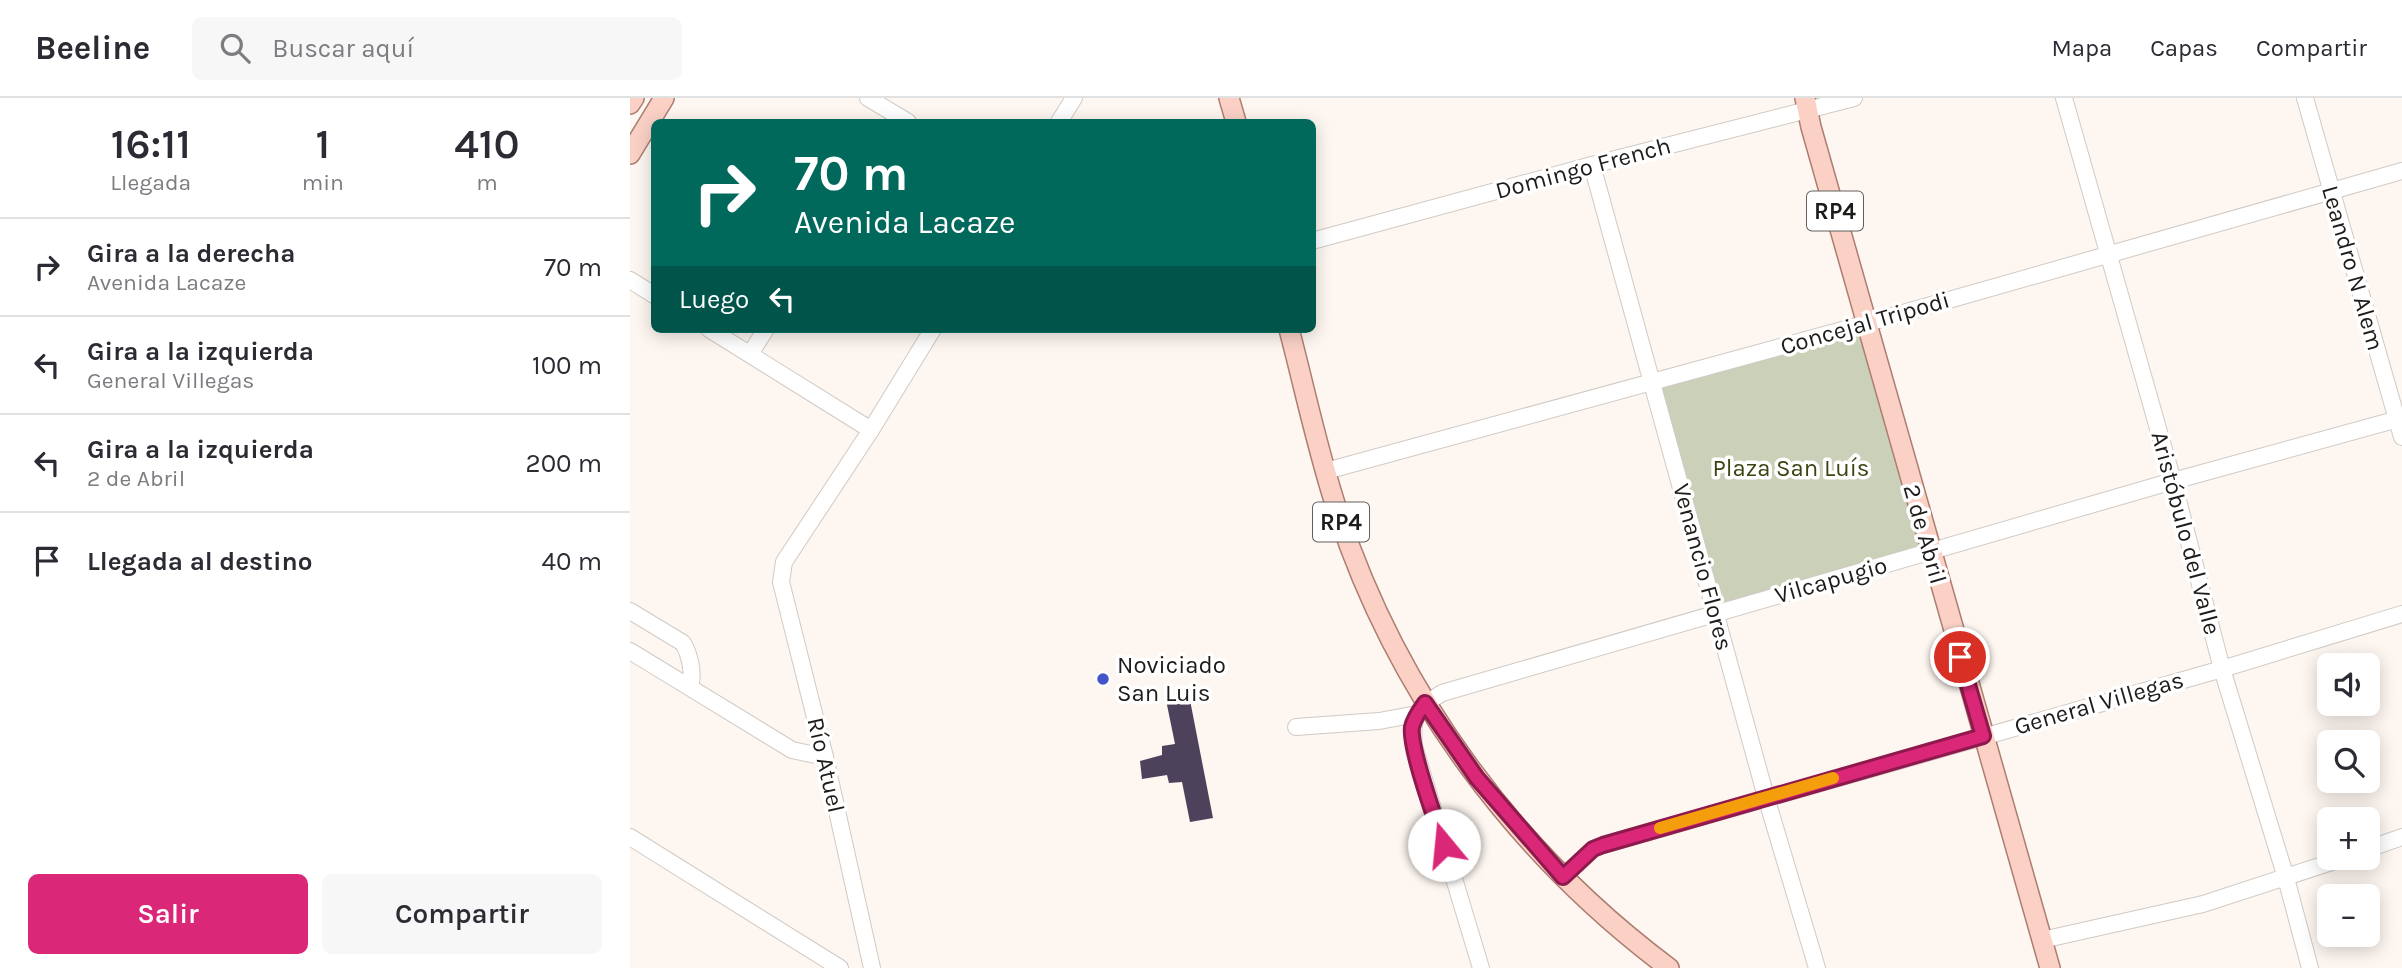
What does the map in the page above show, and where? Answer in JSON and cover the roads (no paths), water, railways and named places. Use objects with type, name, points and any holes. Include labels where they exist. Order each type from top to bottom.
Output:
[{"type":"main road","points":[[630,104],[634,98]]},
{"type":"main road","points":[[651,119],[664,98]]},
{"type":"main road","points":[[1229,98],[1235,119]]},
{"type":"main road","name":"2 de Abril","points":[[1806,104],[1930,552],[2050,968]]},
{"type":"main road","points":[[630,154],[651,119]]},
{"type":"main road","name":"RP4","points":[[1290,333],[1338,513],[1360,571],[1421,709],[1563,877],[1595,908],[1670,968]]},
{"type":"street","points":[[868,98],[903,119]]},
{"type":"street","points":[[1061,119],[1074,98]]},
{"type":"street","name":"Domingo French","points":[[1316,240],[1806,104],[1854,98]]},
{"type":"street","name":"Aristóbulo del Valle","points":[[2064,98],[2173,481],[2222,669],[2286,878],[2310,968]]},
{"type":"street","name":"Leandro N Alem","points":[[2305,98],[2400,419],[2402,437]]},
{"type":"street","name":"Venancio Flores","points":[[1592,165],[1766,797],[1817,968]]},
{"type":"street","name":"Concejal Tripodi","points":[[1326,471],[1868,323],[2402,171]]},
{"type":"street","points":[[630,280],[651,293]]},
{"type":"street","points":[[716,333],[871,430],[931,333]]},
{"type":"street","points":[[750,354],[763,333]]},
{"type":"street","name":"Vilcapugio","points":[[1296,727],[1379,721],[1421,709],[1458,687],[2173,481],[2400,419]]},
{"type":"street","name":"Río Atuel","points":[[871,430],[784,562],[782,582],[825,757],[872,968]]},
{"type":"street","points":[[630,611],[683,643],[692,674],[690,687]]},
{"type":"street","name":"General Villegas","points":[[1563,877],[1593,849],[1603,845],[2222,669],[2402,614]]},
{"type":"street","points":[[630,651],[792,750],[825,757]]},
{"type":"street","points":[[1421,709],[1412,728],[1414,746],[1481,968]]},
{"type":"street","points":[[630,837],[840,968]]},
{"type":"street","points":[[2380,845],[2402,837]]},
{"type":"street","points":[[2042,940],[2203,904],[2317,867]]},
{"type":"place","name":"Noviciado San Luis","points":[[1103,679]]},
{"type":"park label","name":"Plaza San Luís","points":[[1791,468]]}]
